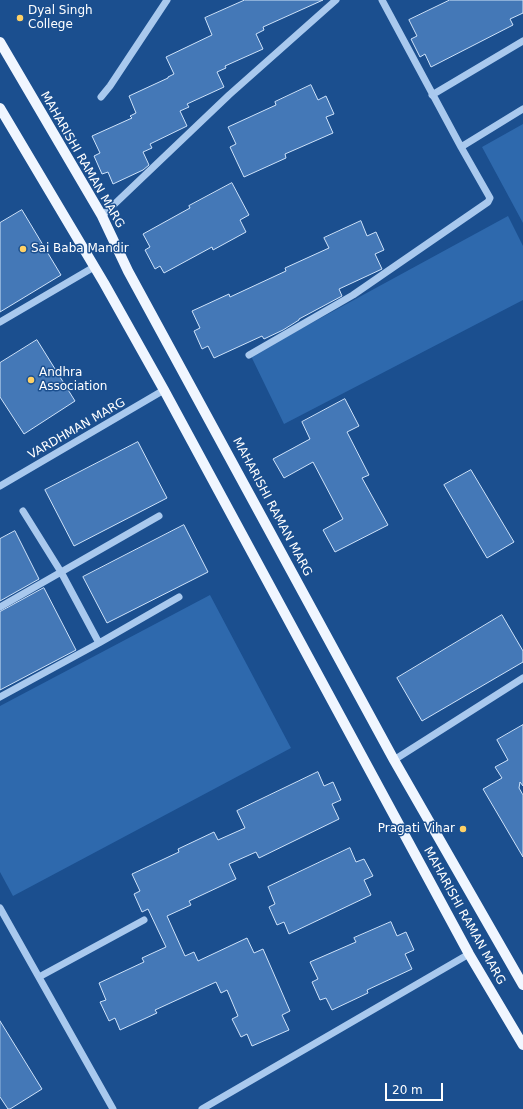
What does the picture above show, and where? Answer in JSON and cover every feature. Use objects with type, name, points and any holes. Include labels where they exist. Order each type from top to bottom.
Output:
[{"type":"main road","name":"MAHARISHI RAMAN MARG","points":[[0,42],[102,216],[128,271],[394,760],[523,985]]},
{"type":"main road","name":"MAHARISHI RAMAN MARG","points":[[0,108],[94,267],[164,390],[469,954],[523,1045]]},
{"type":"street","points":[[100,97],[110,86],[167,0]]},
{"type":"street","points":[[102,216],[229,95],[336,0]]},
{"type":"street","points":[[249,355],[353,295],[488,202],[490,198],[382,0]]},
{"type":"street","points":[[432,94],[523,40]]},
{"type":"street","points":[[461,147],[523,109]]},
{"type":"street","points":[[0,322],[94,267]]},
{"type":"street","name":"VARDHMAN MARG","points":[[0,486],[164,390]]},
{"type":"street","points":[[23,511],[61,572],[99,643]]},
{"type":"street","points":[[0,607],[159,516]]},
{"type":"street","points":[[0,696],[99,643],[179,597]]},
{"type":"street","points":[[394,760],[523,678]]},
{"type":"street","points":[[0,908],[112,1109]]},
{"type":"street","points":[[38,977],[144,920]]},
{"type":"street","points":[[202,1109],[469,954]]},
{"type":"shaded area","points":[[523,124],[523,223],[482,147]]},
{"type":"shaded area","points":[[508,216],[523,246],[523,300],[284,424],[251,356]]},
{"type":"shaded area","points":[[210,595],[291,748],[13,896],[0,872],[0,706]]},
{"type":"building","points":[[245,0],[323,0],[263,27],[264,30],[256,34],[263,49],[225,66],[226,68],[217,72],[224,87],[187,104],[189,107],[180,111],[187,126],[150,144],[152,148],[143,152],[149,165],[143,170],[113,184],[108,172],[102,174],[94,156],[100,153],[92,136],[132,118],[130,116],[136,113],[129,96],[174,74],[166,57],[212,35],[205,18]]},
{"type":"building","points":[[450,0],[523,0],[523,13],[510,19],[513,25],[431,67],[425,54],[420,57],[411,39],[417,36],[409,20]]},
{"type":"building","points":[[311,85],[318,100],[326,96],[334,114],[326,117],[333,133],[285,154],[286,158],[244,177],[230,147],[236,144],[228,127],[276,105],[275,102]]},
{"type":"building","points":[[232,183],[249,215],[240,220],[246,232],[213,250],[212,247],[164,273],[160,266],[155,269],[145,250],[150,247],[143,234],[190,208],[189,206]]},
{"type":"building","name":"Sai Baba Mandir","points":[[22,210],[61,275],[0,312],[0,223]]},
{"type":"building","points":[[361,221],[367,236],[376,232],[384,250],[375,254],[382,269],[339,289],[342,296],[299,319],[283,330],[264,339],[262,336],[214,358],[208,346],[202,349],[194,331],[200,328],[192,311],[229,294],[230,297],[286,271],[285,268],[329,248],[324,238]]},
{"type":"building","name":"Andhra Association","points":[[37,340],[75,401],[24,434],[0,397],[0,363]]},
{"type":"building","points":[[345,399],[359,426],[347,432],[369,475],[362,478],[388,525],[335,552],[323,530],[343,519],[313,462],[284,478],[273,459],[310,439],[302,422]]},
{"type":"building","points":[[138,442],[167,498],[74,546],[45,490]]},
{"type":"building","points":[[471,470],[514,542],[487,558],[444,485]]},
{"type":"building","points":[[184,525],[208,572],[107,623],[83,577]]},
{"type":"building","points":[[15,531],[39,579],[0,601],[0,539]]},
{"type":"building","points":[[44,588],[76,650],[0,690],[0,612]]},
{"type":"building","points":[[502,615],[523,651],[523,662],[422,721],[397,678]]},
{"type":"building","points":[[523,725],[523,786],[520,782],[519,788],[523,795],[523,857],[483,789],[502,778],[495,767],[508,760],[497,740]]},
{"type":"building","points":[[318,772],[324,786],[333,782],[341,800],[332,804],[339,819],[259,858],[256,852],[229,864],[236,879],[189,901],[191,905],[167,916],[185,956],[194,952],[198,961],[247,938],[254,953],[263,949],[290,1011],[282,1015],[289,1030],[252,1046],[247,1034],[241,1037],[232,1019],[238,1016],[227,990],[221,993],[216,982],[155,1010],[157,1013],[120,1030],[115,1018],[109,1021],[100,1002],[106,1000],[99,983],[144,962],[142,958],[166,947],[148,909],[142,912],[134,894],[140,891],[132,874],[179,852],[178,849],[214,832],[218,840],[245,828],[237,811]]},
{"type":"building","points":[[350,848],[356,862],[364,859],[373,876],[364,880],[371,895],[289,934],[284,922],[277,925],[269,907],[275,904],[268,887]]},
{"type":"building","points":[[391,922],[397,936],[406,932],[414,950],[405,954],[412,969],[367,990],[368,993],[332,1010],[326,998],[320,1000],[312,982],[318,979],[310,962],[356,942],[354,938]]},
{"type":"building","points":[[0,1021],[42,1089],[10,1109],[8,1109],[0,1097]]},
{"type":"place","name":"Dyal Singh College","points":[[20,18]]},
{"type":"place","name":"Sai Baba Mandir","points":[[23,249]]},
{"type":"place","name":"Andhra Association","points":[[31,380]]},
{"type":"place","name":"Pragati Vihar","points":[[463,829]]}]
